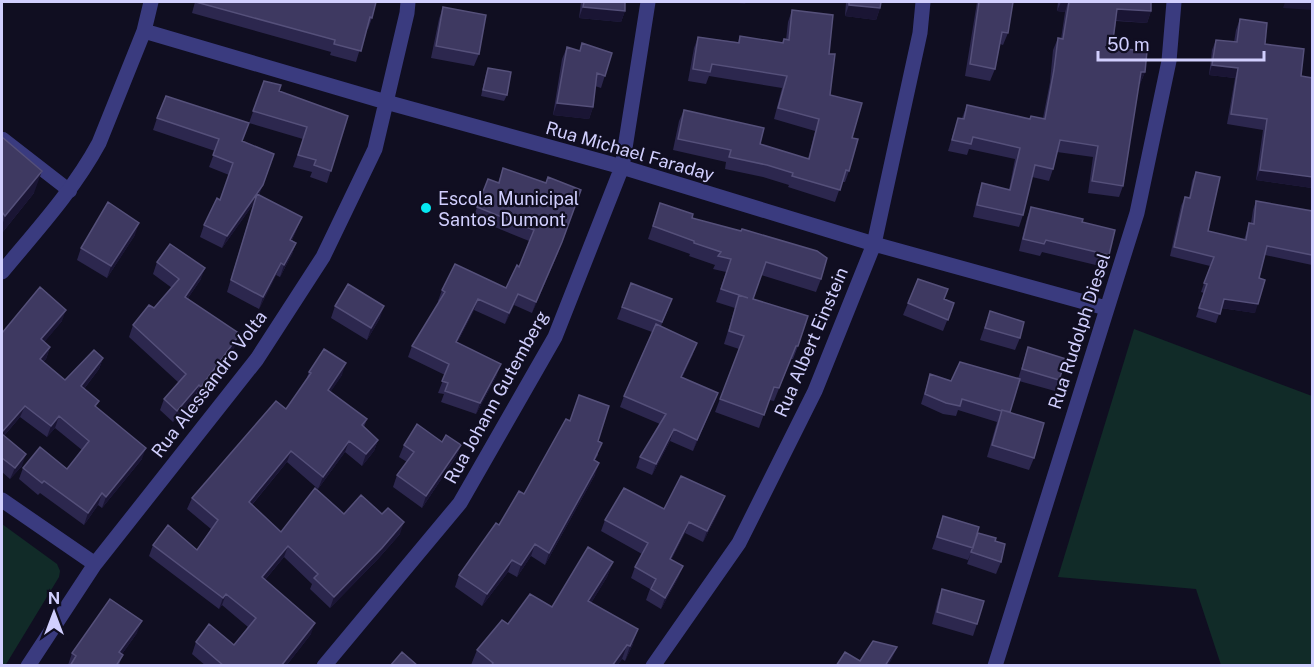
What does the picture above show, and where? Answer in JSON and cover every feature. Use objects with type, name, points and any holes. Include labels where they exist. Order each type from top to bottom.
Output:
[{"type":"street","points":[[2,272],[69,191],[99,143],[144,31],[151,2]]},
{"type":"street","name":"Rua Alessandro Volta","points":[[28,666],[95,564],[257,359],[324,257],[375,149],[408,2]]},
{"type":"street","name":"Rua Johann Gutemberg","points":[[324,666],[460,503],[555,337],[622,167],[648,2]]},
{"type":"street","name":"Rua Albert Einstein","points":[[653,666],[739,543],[815,391],[874,244],[920,33],[923,2]]},
{"type":"street","name":"Rua Rudolph Diesel","points":[[995,666],[1137,213],[1169,60],[1174,2]]},
{"type":"street","name":"Rua Michael Faraday","points":[[144,31],[386,102],[622,167],[874,244],[1106,308]]},
{"type":"street","points":[[2,500],[95,564]]},
{"type":"lane","points":[[3,139],[69,191]]},
{"type":"green space","points":[[1134,329],[1312,396],[1312,665],[1221,665],[1196,589],[1058,577]]},
{"type":"green space","points":[[2,524],[57,564],[60,571],[59,577],[5,666],[2,665]]},
{"type":"building","points":[[196,2],[376,2],[361,51],[334,44],[335,40]]},
{"type":"building","points":[[584,2],[625,2],[625,11],[583,7]]},
{"type":"building","points":[[849,2],[881,2],[880,8],[849,5]]},
{"type":"building","points":[[979,2],[1013,2],[1008,33],[1002,32],[995,69],[970,64]]},
{"type":"building","points":[[1069,2],[1151,2],[1151,11],[1117,9],[1112,48],[1147,51],[1145,72],[1141,72],[1123,186],[1092,181],[1098,146],[1060,140],[1053,169],[1035,165],[1023,215],[977,205],[982,183],[1010,190],[1020,148],[973,137],[971,144],[952,140],[958,118],[964,119],[967,105],[1030,119],[1031,116],[1045,119],[1058,38],[1063,39]]},
{"type":"building","points":[[443,7],[486,15],[479,54],[436,46]]},
{"type":"building","points":[[792,10],[833,15],[829,54],[835,54],[830,95],[862,103],[852,138],[858,139],[849,171],[846,170],[840,190],[792,176],[793,173],[767,165],[729,157],[731,150],[678,139],[684,110],[764,128],[760,144],[809,159],[819,119],[778,108],[787,76],[712,64],[710,72],[693,69],[698,37],[739,43],[740,36],[783,43],[784,39],[789,40]]},
{"type":"building","points":[[1240,19],[1267,23],[1265,44],[1304,49],[1301,76],[1312,78],[1312,177],[1260,170],[1267,119],[1231,114],[1238,68],[1212,65],[1216,40],[1237,42]]},
{"type":"building","points":[[582,43],[612,53],[605,76],[597,73],[593,107],[557,103],[567,47],[580,51]]},
{"type":"building","points":[[488,68],[511,72],[507,95],[483,90]]},
{"type":"building","points":[[264,81],[281,85],[279,91],[348,116],[331,171],[314,165],[316,160],[298,155],[307,127],[253,111]]},
{"type":"building","points":[[166,96],[249,123],[242,141],[274,154],[263,185],[227,236],[204,225],[217,198],[220,200],[233,163],[213,155],[219,139],[157,118]]},
{"type":"building","points":[[2,137],[42,171],[5,216],[2,212]]},
{"type":"building","points":[[503,168],[546,183],[548,177],[581,190],[536,302],[518,294],[509,313],[478,299],[456,342],[501,364],[480,403],[445,391],[448,383],[442,381],[449,364],[412,346],[445,292],[442,290],[455,264],[506,288],[517,265],[519,267],[534,230],[477,207],[488,179],[499,183]]},
{"type":"building","points":[[1196,172],[1220,177],[1208,231],[1246,240],[1249,223],[1254,224],[1256,201],[1312,211],[1312,255],[1267,246],[1259,278],[1265,280],[1258,304],[1224,299],[1220,314],[1199,308],[1207,284],[1204,283],[1214,257],[1174,247],[1185,197],[1190,198]]},
{"type":"building","points":[[257,194],[302,217],[290,240],[296,243],[284,265],[281,263],[263,297],[231,280]]},
{"type":"building","points":[[108,202],[139,223],[111,266],[81,248]]},
{"type":"building","points":[[660,203],[693,214],[692,218],[741,231],[742,229],[817,251],[827,258],[821,279],[766,262],[753,299],[808,316],[798,346],[796,346],[779,388],[774,387],[764,415],[720,399],[744,336],[729,331],[739,295],[721,289],[731,259],[718,256],[721,252],[653,226]]},
{"type":"building","points":[[1031,207],[1083,219],[1082,222],[1115,230],[1109,255],[1046,240],[1044,244],[1023,239]]},
{"type":"building","points":[[170,244],[205,268],[185,297],[240,334],[201,387],[199,385],[177,411],[164,399],[186,374],[133,325],[149,305],[154,308],[179,279],[157,262]]},
{"type":"building","points":[[918,279],[948,289],[944,299],[954,303],[948,320],[908,303]]},
{"type":"building","points":[[631,283],[672,299],[662,322],[622,307]]},
{"type":"building","points":[[348,284],[384,306],[371,328],[335,306]]},
{"type":"building","points":[[40,287],[66,310],[41,339],[50,347],[40,359],[65,380],[94,350],[103,358],[81,386],[99,401],[95,406],[146,448],[106,497],[102,493],[88,513],[23,468],[40,447],[67,469],[89,441],[59,416],[51,426],[25,406],[2,432],[2,333]]},
{"type":"building","points":[[990,311],[1024,322],[1020,338],[985,328]]},
{"type":"building","points":[[656,324],[697,343],[681,377],[718,393],[697,440],[674,429],[656,464],[640,457],[666,414],[624,396]]},
{"type":"building","points":[[1028,347],[1066,359],[1059,380],[1022,369]]},
{"type":"building","points":[[324,349],[346,363],[328,390],[367,419],[362,425],[378,440],[366,454],[349,441],[323,477],[291,451],[249,502],[281,532],[315,488],[344,514],[361,495],[382,514],[388,508],[404,522],[334,597],[314,578],[318,574],[288,546],[262,577],[315,623],[281,666],[224,666],[196,642],[209,624],[234,645],[256,618],[226,594],[223,598],[153,545],[168,525],[197,550],[218,520],[192,498],[276,401],[286,409],[311,373],[309,372]]},
{"type":"building","points":[[960,362],[1020,379],[1010,412],[962,399],[960,406],[925,394],[930,374],[951,381]]},
{"type":"building","points":[[579,395],[609,406],[598,441],[602,443],[594,460],[599,463],[549,553],[535,544],[521,565],[512,560],[487,594],[459,575],[496,523],[499,525],[519,491],[524,494],[566,419],[570,421]]},
{"type":"building","points":[[1002,410],[1044,423],[1034,458],[992,445]]},
{"type":"building","points":[[417,424],[442,442],[446,435],[461,445],[426,496],[397,475],[414,452],[404,445]]},
{"type":"building","points":[[2,434],[26,454],[15,468],[2,458]]},
{"type":"building","points":[[681,476],[725,496],[707,531],[689,522],[670,559],[683,566],[665,598],[651,589],[656,579],[635,567],[648,543],[605,520],[624,488],[664,509]]},
{"type":"building","points":[[943,516],[979,527],[973,548],[937,537]]},
{"type":"building","points":[[978,533],[996,538],[995,541],[1005,544],[1001,562],[971,552]]},
{"type":"building","points":[[588,547],[613,562],[588,601],[638,629],[630,646],[627,645],[612,666],[491,666],[493,663],[477,650],[502,620],[508,624],[530,594],[552,607]]},
{"type":"building","points":[[942,589],[984,601],[977,624],[937,612]]},
{"type":"building","points":[[110,599],[142,621],[119,652],[123,655],[116,666],[70,666],[76,656],[72,653]]},
{"type":"building","points":[[873,641],[897,647],[885,666],[836,666],[845,652],[860,661]]},
{"type":"building","points":[[402,652],[418,666],[390,666]]},
{"type":"place","name":"Escola Municipal Santos Dumont","points":[[426,208]]}]
